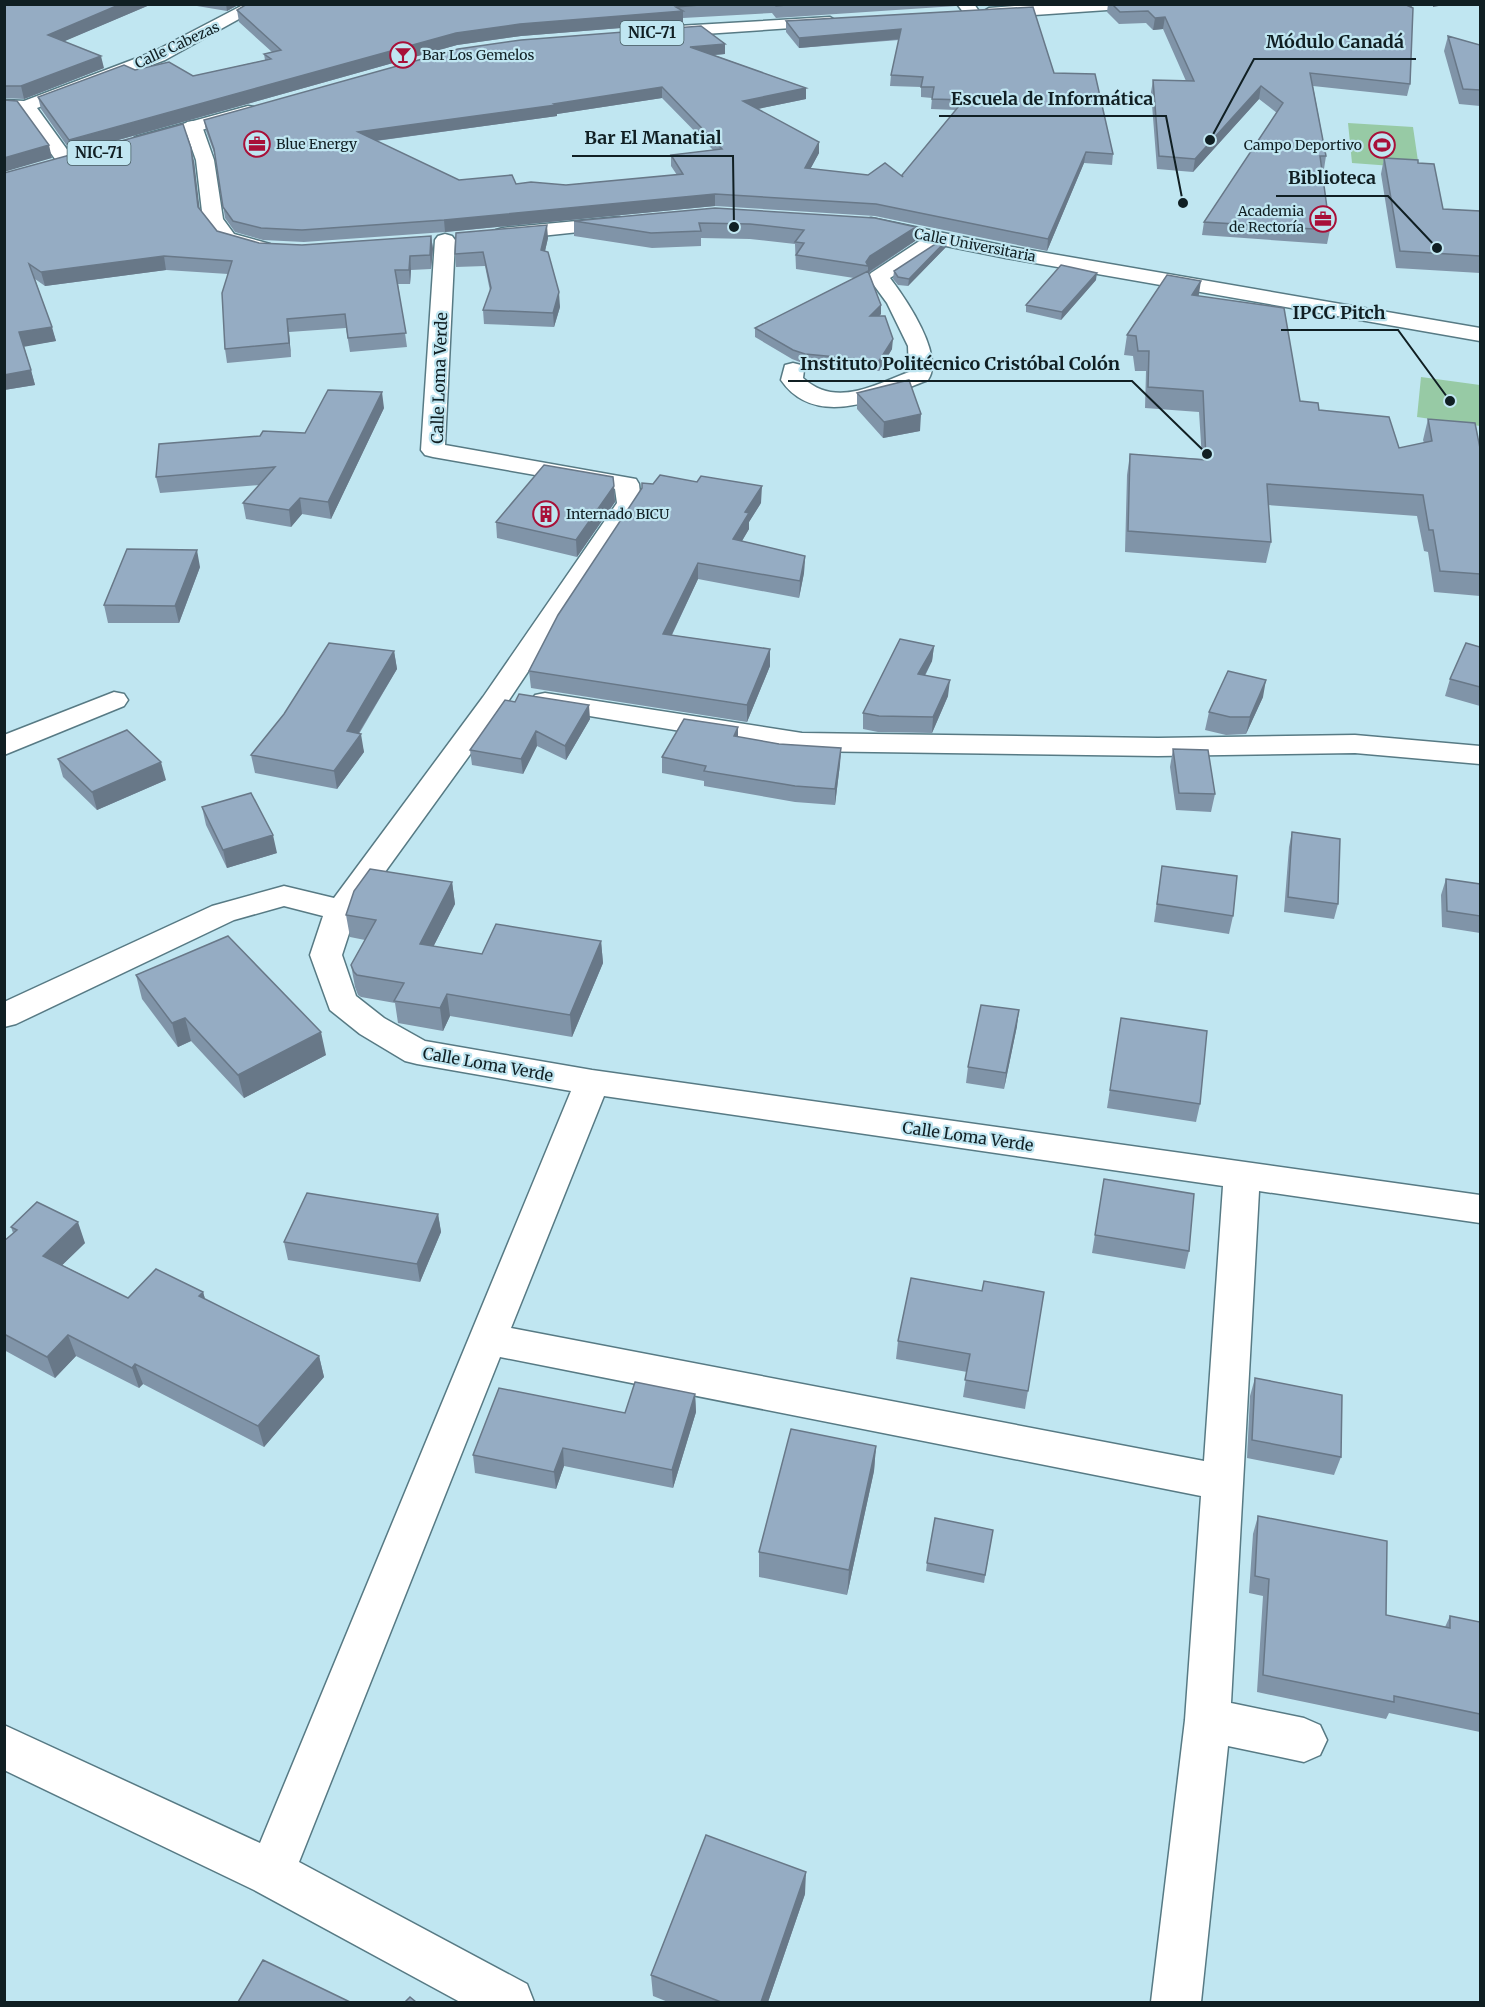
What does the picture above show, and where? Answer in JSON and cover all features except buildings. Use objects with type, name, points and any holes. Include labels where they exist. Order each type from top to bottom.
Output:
[{"type":"main road","name":"Calle Cabezas","points":[[26,106],[159,56],[258,4]]},
{"type":"main road","points":[[951,15],[969,9],[1122,4]]},
{"type":"main road","name":"NIC-71","points":[[641,33],[852,21]]},
{"type":"main road","points":[[4,105],[26,106],[67,162]]},
{"type":"main road","name":"NIC-71","points":[[124,146],[261,107]]},
{"type":"main road","points":[[193,126],[205,160],[213,220],[227,238],[262,248],[283,249]]},
{"type":"main road","name":"NIC-71","points":[[46,168],[90,156]]},
{"type":"main road","name":"Calle Loma Verde","points":[[633,222],[454,239],[433,450],[627,484],[629,503],[499,694],[341,910],[326,955],[342,1002],[372,1026],[417,1052],[592,1082],[1480,1209]]},
{"type":"main road","name":"Calle Universitaria","points":[[854,222],[875,224],[1006,252],[1480,335]]},
{"type":"main road","points":[[794,370],[792,380],[810,395],[837,401],[868,394],[920,375],[919,346],[897,302],[878,277],[938,238]]},
{"type":"main road","points":[[499,694],[802,742],[1158,747],[1356,744],[1480,755]]},
{"type":"main road","points":[[4,746],[114,700]]},
{"type":"main road","points":[[4,1016],[223,913],[284,896],[341,910]]},
{"type":"main road","points":[[271,1873],[592,1082]]},
{"type":"main road","points":[[1176,2002],[1208,1720],[1242,1176]]},
{"type":"main road","points":[[487,1340],[1223,1482]]},
{"type":"main road","points":[[1208,1720],[1304,1740]]},
{"type":"main road","points":[[4,1747],[271,1873],[509,2002]]},
{"type":"green space","name":"Campo Deportivo","points":[[1348,123],[1413,127],[1419,168],[1352,163]]},
{"type":"green space","points":[[1421,377],[1480,385],[1480,426],[1417,417]]},
{"type":"place","name":"Bar Los Gemelos","points":[[403,55]]},
{"type":"place","name":"Módulo Canadá","points":[[1210,140]]},
{"type":"place","name":"Blue Energy","points":[[257,144]]},
{"type":"place","name":"Campo Deportivo","points":[[1382,145]]},
{"type":"place","name":"Escuela de Informática","points":[[1183,203]]},
{"type":"place","name":"Academia de Rectoría","points":[[1323,219]]},
{"type":"place","name":"Bar El Manatial","points":[[734,227]]},
{"type":"place","name":"Biblioteca","points":[[1437,248]]},
{"type":"place","name":"IPCC Pitch","points":[[1450,401]]},
{"type":"place","name":"Instituto Politécnico Cristóbal Colón","points":[[1207,454]]},
{"type":"place","name":"Internado BICU","points":[[546,514]]}]
